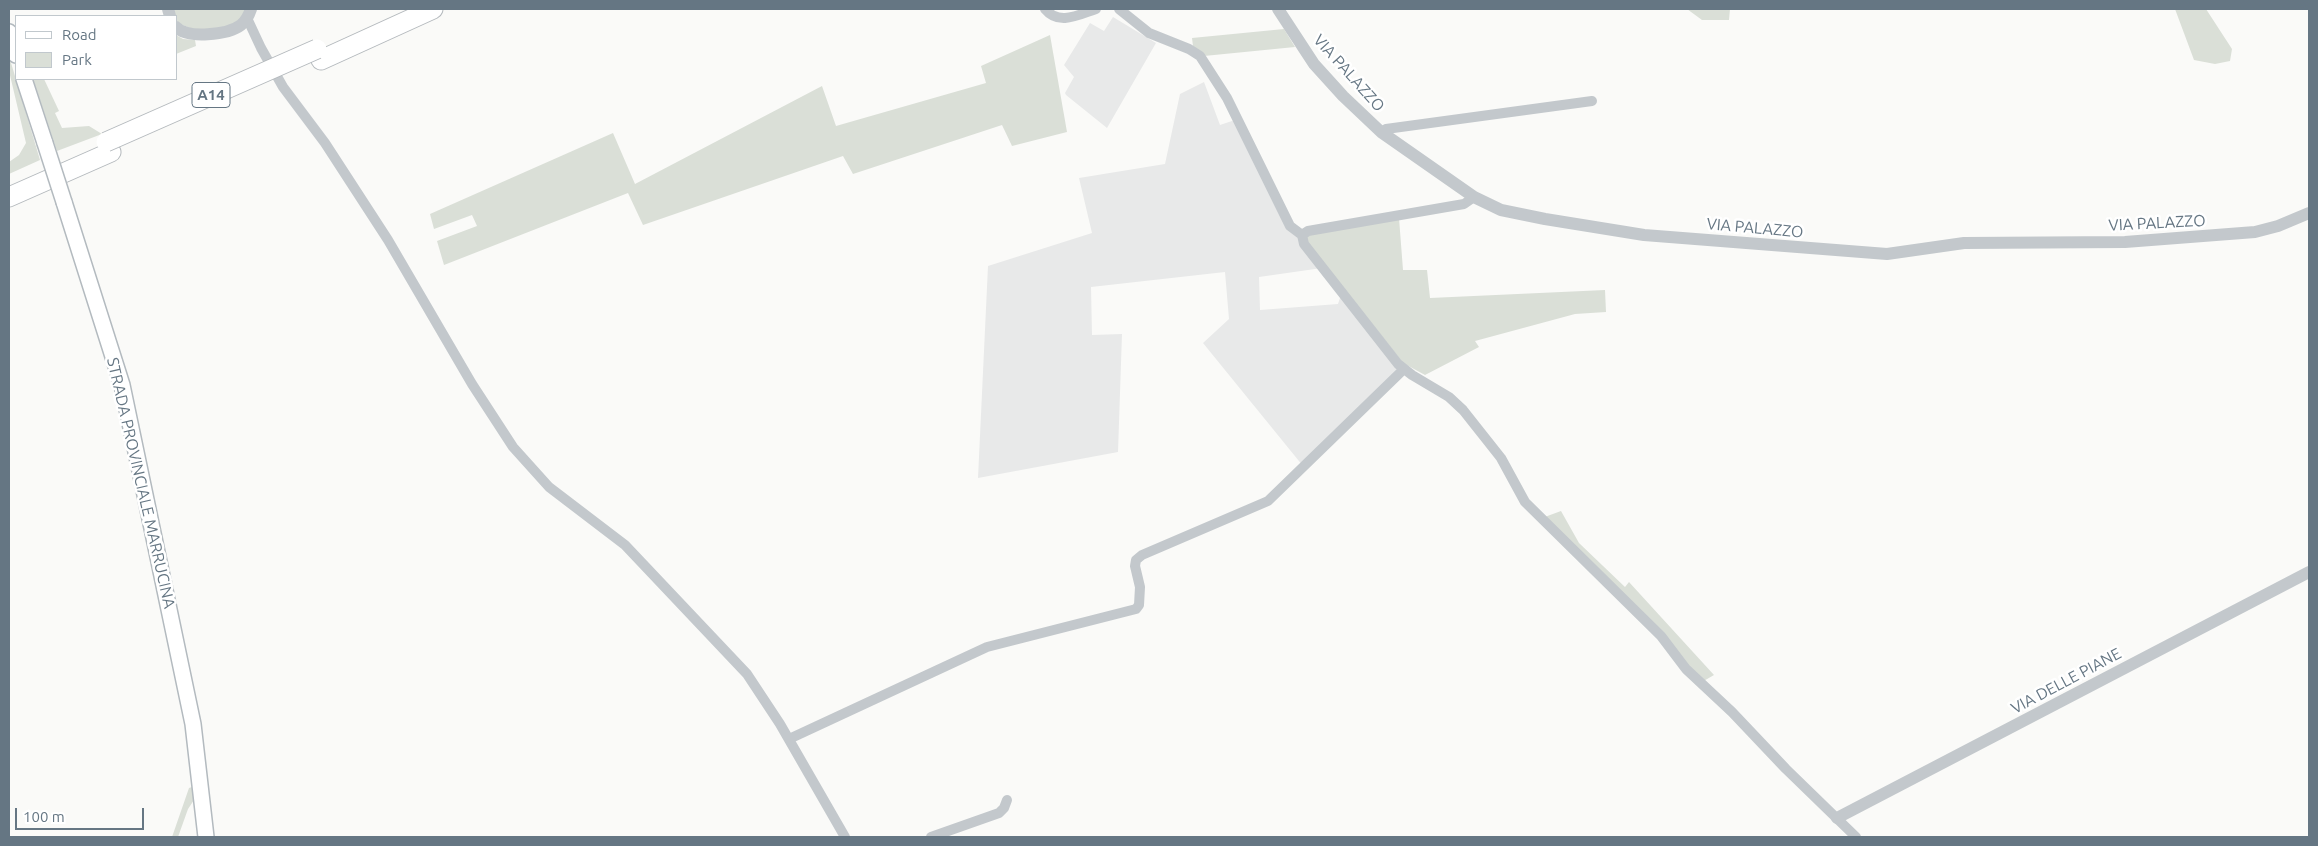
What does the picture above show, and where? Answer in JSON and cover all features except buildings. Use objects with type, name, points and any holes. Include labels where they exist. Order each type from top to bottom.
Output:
[{"type":"highway","name":"A14","points":[[319,54],[404,9]]},
{"type":"highway","name":"A14","points":[[9,185],[108,147],[319,54],[432,9]]},
{"type":"highway","name":"A14","points":[[9,197],[108,147]]},
{"type":"main road","points":[[9,32],[15,52]]},
{"type":"main road","name":"STRADA PROVINCIALE MARRUCINA","points":[[24,80],[122,385],[193,724],[203,797],[206,837]]},
{"type":"street","points":[[1045,9],[1053,17],[1060,19],[1096,9]]},
{"type":"street","points":[[1119,9],[1149,33],[1189,48],[1200,56],[1227,98],[1290,226],[1302,235],[1304,244],[1404,369],[1448,397],[1463,410],[1501,458],[1525,502],[1660,636],[1686,669],[1856,837]]},
{"type":"street","name":"VIA PALAZZO","points":[[1278,9],[1314,64],[1350,103],[1381,132],[1474,197],[1501,210],[1644,235],[1868,254],[1888,254],[1964,243],[2125,242],[2255,232],[2278,226],[2309,213]]},
{"type":"street","points":[[178,28],[188,35],[198,36],[232,30],[240,27],[249,14]]},
{"type":"street","points":[[249,14],[283,87],[325,144],[388,240],[472,384],[513,447],[549,487],[598,522],[632,552],[747,674],[789,739],[845,837]]},
{"type":"street","points":[[1381,132],[1386,129],[1592,101]]},
{"type":"street","points":[[1302,235],[1308,231],[1464,204],[1474,197]]},
{"type":"street","points":[[789,739],[987,646],[1136,609],[1139,605],[1140,587],[1136,560],[1142,555],[1268,501],[1404,369]]},
{"type":"street","name":"VIA DELLE PIANE","points":[[1838,818],[2309,572]]},
{"type":"street","points":[[931,837],[998,813],[1004,808],[1007,800]]},
{"type":"shaded area","points":[[1113,17],[1156,43],[1107,128],[1066,95],[1065,93],[1074,77],[1064,65],[1090,23],[1104,31]]},
{"type":"shaded area","points":[[1204,82],[1220,125],[1235,120],[1271,189],[1322,268],[1259,277],[1260,310],[1338,304],[1341,295],[1401,370],[1303,466],[1203,343],[1229,319],[1225,272],[1091,287],[1092,335],[1122,334],[1118,452],[978,478],[988,266],[1092,233],[1079,178],[1165,164],[1180,94]]},
{"type":"green space","points":[[171,9],[248,9],[237,24],[199,32],[178,23],[178,15],[172,15]]},
{"type":"green space","points":[[1687,9],[1730,9],[1729,20],[1702,20]]},
{"type":"green space","points":[[2175,9],[2206,9],[2232,49],[2230,61],[2215,64],[2194,60]]},
{"type":"green space","points":[[1284,29],[1295,47],[1204,56],[1193,46],[1192,38]]},
{"type":"green space","points":[[1050,35],[1067,132],[1012,146],[1002,125],[853,174],[843,156],[643,225],[628,193],[444,265],[437,241],[477,226],[472,215],[434,229],[430,214],[613,133],[635,184],[822,86],[836,126],[986,83],[981,66]]},
{"type":"green space","points":[[178,36],[183,39],[195,40],[196,46],[178,53]]},
{"type":"green space","points":[[9,56],[40,160],[9,174],[9,162],[19,155],[26,143],[9,71]]},
{"type":"green space","points":[[33,80],[44,80],[59,111],[55,113],[62,128],[89,126],[102,134],[57,151]]},
{"type":"green space","points":[[1399,218],[1403,270],[1427,270],[1430,298],[1605,290],[1606,312],[1575,314],[1475,341],[1479,347],[1425,375],[1403,363],[1306,241],[1307,234]]},
{"type":"green space","points":[[1561,511],[1579,543],[1625,587],[1629,582],[1714,675],[1702,682],[1542,518]]},
{"type":"green space","points":[[192,787],[194,800],[188,809],[178,837],[172,837],[189,788]]}]
